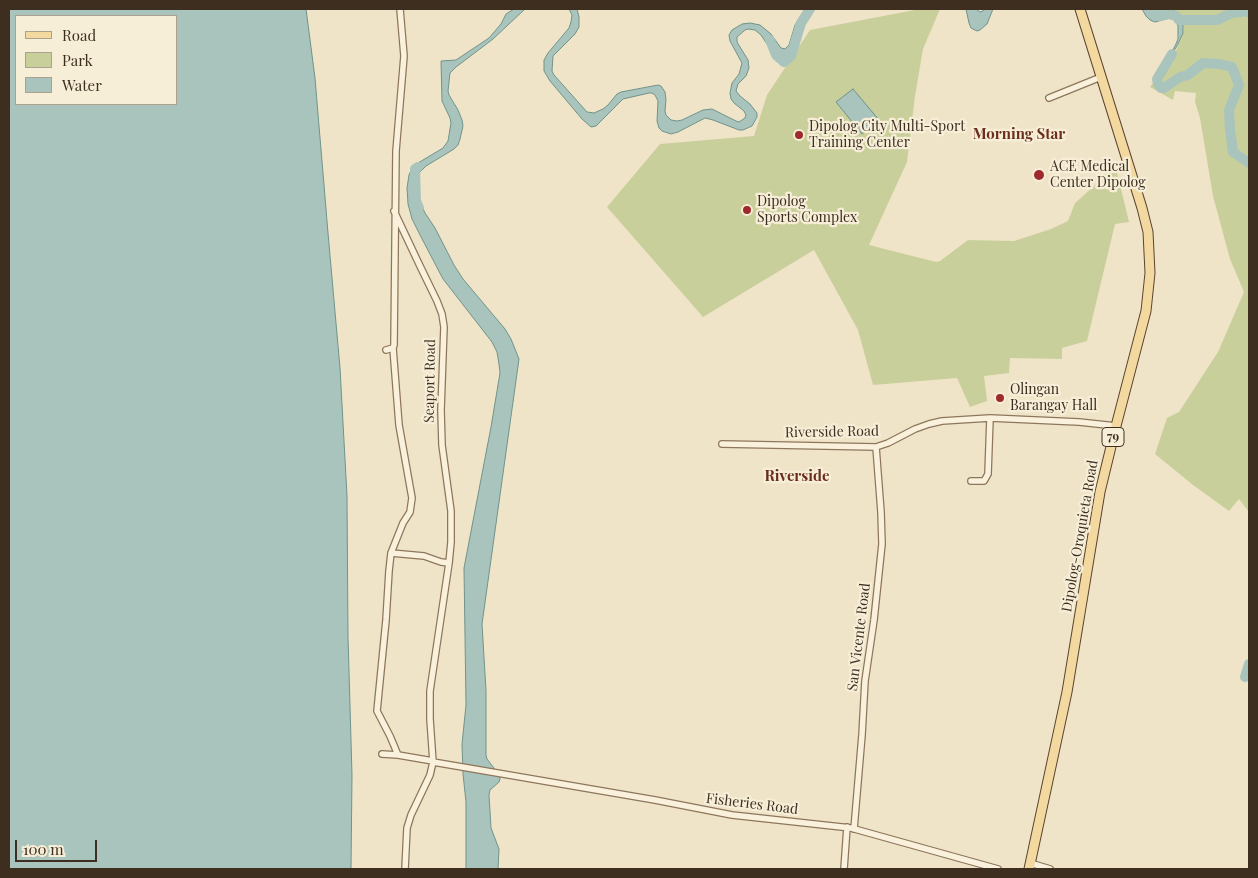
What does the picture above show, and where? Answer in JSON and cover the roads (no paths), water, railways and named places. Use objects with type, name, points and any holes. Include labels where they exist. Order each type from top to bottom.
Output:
[{"type":"main road","name":"Dipolog-Oroquieta Road","points":[[1030,866],[1067,692],[1100,492],[1146,311],[1150,280],[1148,232],[1142,208],[1080,10]]},
{"type":"street","name":"Seaport Road","points":[[400,9],[404,56],[396,151],[394,211],[437,301],[444,327],[441,410],[442,445],[451,511],[451,542],[430,691],[433,762]]},
{"type":"street","points":[[1049,98],[1101,78]]},
{"type":"street","points":[[394,211],[394,337],[389,349],[399,425],[412,498],[410,512],[391,553],[388,571],[386,620],[377,711],[398,755]]},
{"type":"street","points":[[971,481],[984,481],[988,474],[990,418]]},
{"type":"street","name":"Riverside Road","points":[[722,444],[876,448],[929,424],[942,421],[990,418],[1079,422],[1116,426]]},
{"type":"street","name":"San Vicente Road","points":[[854,829],[865,681],[882,544],[876,448]]},
{"type":"street","points":[[391,553],[424,556],[449,563]]},
{"type":"street","name":"Fisheries Road","points":[[382,754],[398,755],[448,766],[500,773],[732,815],[847,827],[998,869]]},
{"type":"street","points":[[405,869],[407,828],[411,815],[427,783],[433,762]]},
{"type":"street","points":[[844,869],[847,827]]},
{"type":"street","points":[[1030,866],[1050,869]]},
{"type":"water","points":[[9,9],[306,9],[315,78],[340,368],[347,496],[348,637],[352,775],[351,869],[9,869]]},
{"type":"water","points":[[514,9],[525,9],[493,39],[450,73],[448,91],[458,110],[463,126],[458,145],[426,166],[414,180],[412,186],[413,195],[420,202],[454,265],[463,279],[505,329],[519,359],[482,624],[486,691],[486,755],[500,776],[499,782],[490,790],[489,795],[491,828],[499,849],[498,869],[466,869],[466,802],[462,744],[466,705],[464,568],[500,373],[497,352],[492,342],[443,279],[420,235],[412,219],[408,204],[407,188],[413,166],[443,148],[448,141],[451,123],[442,101],[441,61],[456,60],[489,38],[501,24],[506,14]]},
{"type":"water","points":[[569,9],[577,9],[579,27],[575,34],[553,56],[552,71],[587,112],[594,113],[603,109],[621,92],[658,85],[665,92],[665,111],[671,120],[682,120],[703,110],[712,109],[739,122],[746,115],[731,99],[730,93],[732,83],[739,74],[742,63],[730,41],[729,35],[732,30],[742,24],[760,25],[771,34],[781,48],[785,49],[789,45],[795,25],[805,9],[812,9],[790,53],[785,56],[771,50],[761,35],[755,30],[745,30],[737,37],[737,42],[748,60],[749,68],[746,76],[738,84],[736,91],[757,113],[752,126],[739,130],[705,118],[671,134],[659,128],[657,121],[658,101],[652,93],[623,99],[596,126],[591,127],[550,81],[544,71],[544,60],[569,28],[572,15]]},
{"type":"water","points":[[966,9],[976,9],[980,12],[984,9],[993,9],[987,24],[977,31],[971,28]]},
{"type":"water","points":[[1142,9],[1172,9],[1179,14],[1183,24],[1183,33],[1178,44],[1167,63],[1159,72],[1176,44],[1178,26],[1176,21],[1170,18],[1155,22],[1150,20]]},
{"type":"water","points":[[853,89],[879,120],[862,134],[836,102]]},
{"type":"waterway","points":[[770,40],[776,55],[784,62],[791,56],[801,23],[810,9]]},
{"type":"waterway","points":[[1149,9],[1151,13],[1159,16],[1168,14],[1176,16],[1179,20],[1217,20],[1232,13],[1248,11],[1249,13]]},
{"type":"waterway","points":[[1172,54],[1157,79],[1161,88],[1164,88],[1180,77],[1188,75],[1203,63],[1232,67],[1239,85],[1229,110],[1233,152],[1249,163]]},
{"type":"waterway","points":[[418,167],[415,169],[416,201],[419,208]]},
{"type":"waterway","points":[[1245,677],[1249,664]]},
{"type":"place","name":"Dipolog City Multi-Sport Training Center","points":[[799,135]]},
{"type":"place","name":"ACE Medical Center Dipolog","points":[[1039,175]]},
{"type":"place","name":"Dipolog Sports Complex","points":[[747,210]]},
{"type":"place","name":"Olingan Barangay Hall","points":[[1000,398]]},
{"type":"district","name":"Morning Star","points":[[1019,134]]},
{"type":"district","name":"Riverside","points":[[797,476]]}]
